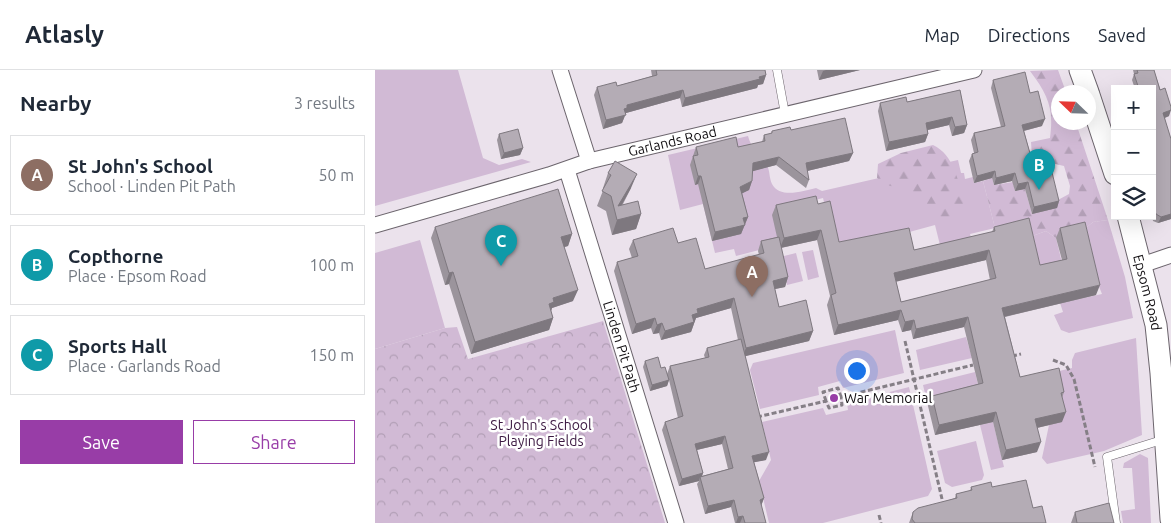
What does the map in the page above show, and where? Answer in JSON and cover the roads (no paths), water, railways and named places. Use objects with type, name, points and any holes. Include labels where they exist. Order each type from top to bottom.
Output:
[{"type":"main road","points":[[1080,70],[1085,85]]},
{"type":"main road","points":[[1096,118],[1111,162]]},
{"type":"main road","name":"Epsom Road","points":[[1129,220],[1156,324],[1170,483],[1171,519]]},
{"type":"street","points":[[560,70],[589,161]]},
{"type":"street","name":"Garlands Road","points":[[375,225],[567,170],[589,161],[974,70]]},
{"type":"street","name":"Linden Pit Path","points":[[567,170],[676,523]]},
{"type":"street","points":[[1142,265],[1171,255]]},
{"type":"lane","points":[[777,70],[785,114]]},
{"type":"lane","points":[[1116,523],[1107,457],[1165,438]]},
{"type":"place","name":"Copthorne","points":[[1039,190]]},
{"type":"place","name":"Sports Hall","points":[[501,266]]},
{"type":"place","name":"St John's School","points":[[752,297]]},
{"type":"place","name":"War Memorial","points":[[834,398]]},
{"type":"park label","name":"St John's School Playing Fields","points":[[541,434]]}]
